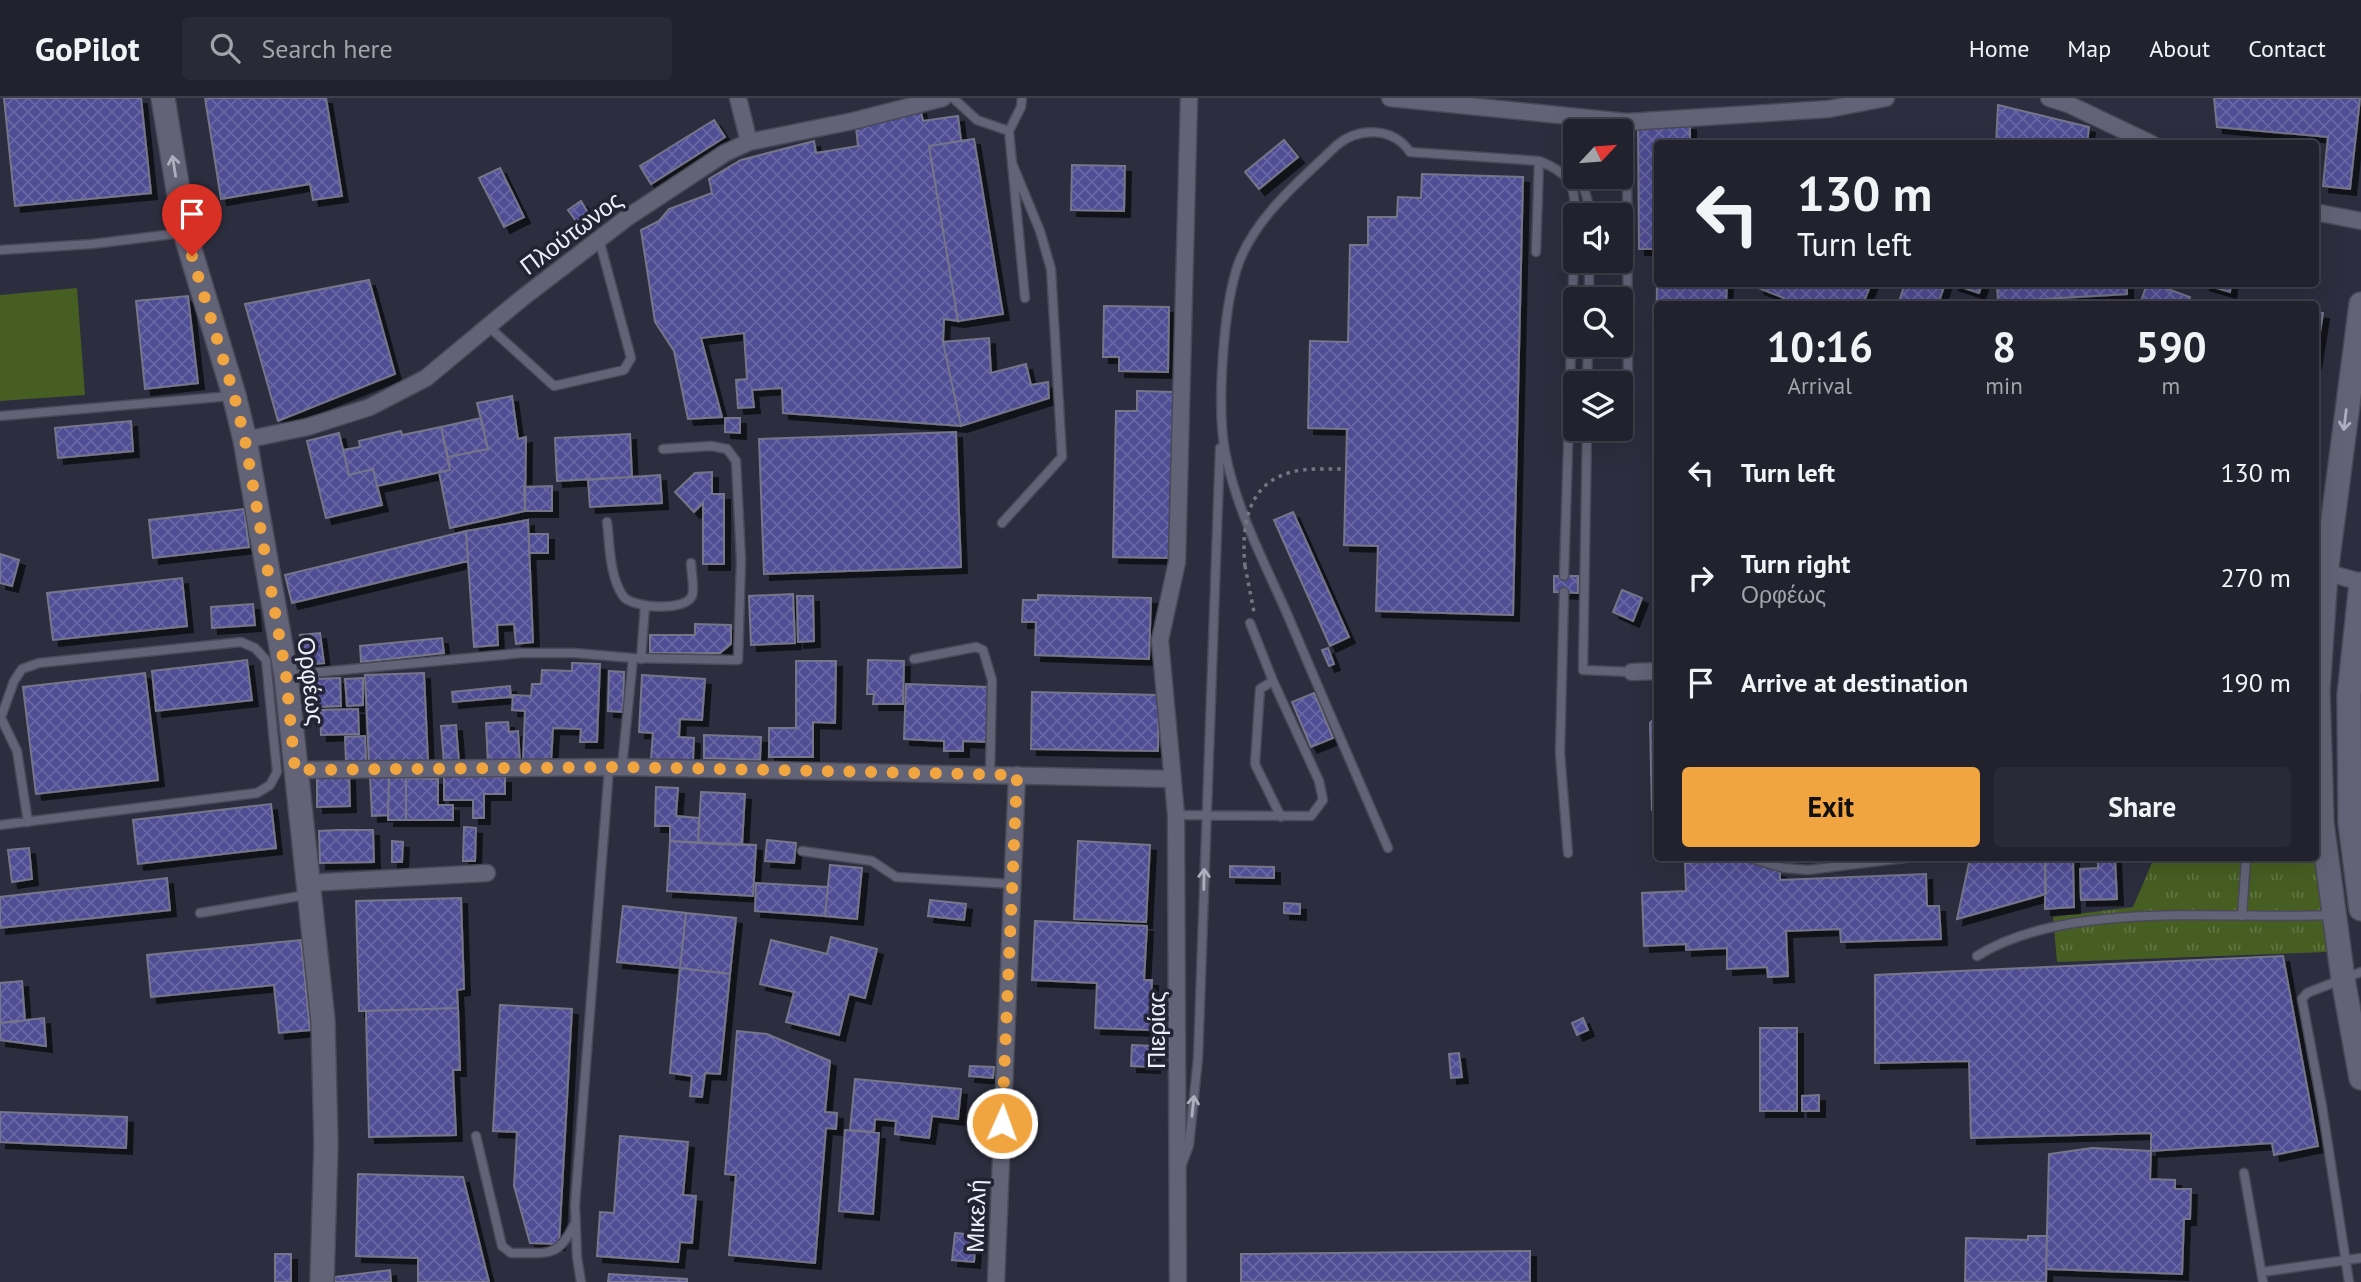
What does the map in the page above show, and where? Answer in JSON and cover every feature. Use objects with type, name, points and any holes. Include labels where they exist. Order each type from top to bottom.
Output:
[{"type":"street","name":"Ορφέως","points":[[163,98],[185,233],[245,440],[286,675],[323,1020],[326,1144],[322,1282]]},
{"type":"street","points":[[738,98],[748,142]]},
{"type":"street","name":"Πλούτωνος","points":[[245,440],[307,427],[370,407],[426,378],[628,217],[725,153],[748,142],[853,121],[943,98]]},
{"type":"street","name":"Πιερίας","points":[[1178,1282],[1176,815],[1160,640],[1177,562],[1188,98]]},
{"type":"street","points":[[1390,98],[1597,119]]},
{"type":"street","points":[[1633,122],[1818,110],[1886,98]]},
{"type":"street","points":[[2049,98],[2068,104],[2144,140]]},
{"type":"street","points":[[2319,213],[2361,220]]},
{"type":"street","points":[[2319,651],[2321,571],[2361,304]]},
{"type":"street","points":[[2321,571],[2361,583],[2349,695],[2350,823],[2361,909]]},
{"type":"street","points":[[1632,672],[1654,671]]},
{"type":"street","points":[[295,770],[616,768],[1172,779]]},
{"type":"street","name":"Μικελή","points":[[996,1282],[1017,775]]},
{"type":"street","points":[[2319,822],[2350,823]]},
{"type":"street","points":[[2319,828],[2333,915],[2352,976],[2361,1079]]},
{"type":"street","points":[[308,889],[487,873]]},
{"type":"lane","points":[[953,98],[977,120],[1009,131]]},
{"type":"lane","points":[[1022,98],[1021,107],[1009,131],[1025,298]]},
{"type":"lane","points":[[1178,1172],[1189,1145],[1199,1058],[1221,414],[1226,327],[1240,262],[1273,208],[1348,136],[1368,132],[1386,134],[1403,142],[1410,152],[1539,161],[1563,168]]},
{"type":"lane","points":[[1539,161],[1555,167],[1565,175],[1574,189],[1575,203]]},
{"type":"lane","points":[[1536,252],[1539,161]]},
{"type":"lane","points":[[1002,523],[1062,457],[1051,269],[1040,231],[1012,163]]},
{"type":"lane","points":[[1627,189],[1628,371]]},
{"type":"lane","points":[[0,250],[92,244],[185,233]]},
{"type":"lane","points":[[489,327],[554,386],[624,370],[632,358],[599,239]]},
{"type":"lane","points":[[1564,576],[1573,273]]},
{"type":"lane","points":[[0,415],[234,395]]},
{"type":"lane","points":[[1221,414],[1225,455],[1247,521],[1388,848]]},
{"type":"lane","points":[[1587,441],[1583,670],[1632,672]]},
{"type":"lane","points":[[286,675],[522,653],[574,653],[637,659],[738,660],[741,560],[736,461],[727,449],[711,446],[663,449]]},
{"type":"lane","points":[[607,522],[612,566],[617,584],[628,601],[645,605],[675,606],[686,603],[692,592],[691,563]]},
{"type":"lane","points":[[1564,592],[1560,753],[1568,853]]},
{"type":"lane","points":[[581,1282],[575,1205],[616,768],[645,605]]},
{"type":"lane","points":[[1176,815],[1311,816],[1323,800],[1319,781],[1273,681],[1250,623]]},
{"type":"lane","points":[[0,825],[27,822],[257,793],[270,786],[277,772],[266,660],[255,648],[241,642],[39,663],[22,668],[0,717],[17,751],[27,822]]},
{"type":"lane","points":[[914,659],[976,647],[983,650],[992,680],[990,774]]},
{"type":"lane","points":[[1273,681],[1260,689],[1255,764],[1281,817]]},
{"type":"lane","points":[[802,851],[872,861],[896,877],[1011,884]]},
{"type":"lane","points":[[1760,861],[1784,868],[1808,870],[1881,861]]},
{"type":"lane","points":[[2242,916],[2246,861]]},
{"type":"lane","points":[[200,913],[308,889]]},
{"type":"lane","points":[[1977,956],[1996,944],[2029,932],[2086,921],[2156,916],[2333,915]]},
{"type":"lane","points":[[2348,1282],[2322,1106],[2302,999],[2307,993],[2352,976]]},
{"type":"lane","points":[[476,1136],[502,1246],[506,1251],[551,1252],[559,1249],[566,1242],[575,1222]]},
{"type":"lane","points":[[2244,1173],[2263,1282]]},
{"type":"lane","points":[[2262,1272],[2361,1258]]},
{"type":"path","points":[[1250,623],[1254,612],[1243,544],[1247,512],[1256,495],[1279,476],[1293,471],[1342,469]]},
{"type":"green space","points":[[77,288],[85,395],[0,401],[0,295]]},
{"type":"green space","points":[[2153,861],[2315,861],[2327,952],[2057,962],[2053,917],[2133,907]]},
{"type":"building","points":[[4,98],[141,98],[151,193],[15,206]]},
{"type":"building","points":[[205,98],[326,98],[342,196],[313,200],[310,184],[221,199]]},
{"type":"building","points":[[2214,98],[2360,98],[2350,189],[2323,186],[2328,137],[2217,127]]},
{"type":"building","points":[[1998,105],[2089,127],[2087,140],[1996,140]]},
{"type":"building","points":[[920,108],[923,121],[958,116],[961,141],[929,146],[958,321],[944,319],[943,342],[961,426],[783,413],[782,388],[752,390],[754,407],[738,408],[736,380],[747,379],[744,333],[701,338],[722,417],[688,419],[674,351],[655,322],[641,230],[659,221],[669,209],[712,193],[709,179],[741,160],[814,141],[816,153],[858,146],[856,127]]},
{"type":"building","points":[[714,120],[725,137],[651,184],[640,166]]},
{"type":"building","points":[[1638,124],[1690,124],[1690,140],[1654,140],[1654,249],[1639,249]]},
{"type":"building","points":[[974,139],[1003,314],[958,321],[929,146]]},
{"type":"building","points":[[1284,140],[1298,157],[1259,189],[1245,172]]},
{"type":"building","points":[[1072,165],[1125,166],[1124,211],[1071,210]]},
{"type":"building","points":[[500,168],[524,217],[504,227],[479,178]]},
{"type":"building","points":[[1422,174],[1523,177],[1513,615],[1376,611],[1378,546],[1344,545],[1347,429],[1308,428],[1310,341],[1348,342],[1350,245],[1368,245],[1368,217],[1397,217],[1398,197],[1421,198]]},
{"type":"building","points":[[581,201],[590,216],[578,224],[568,210]]},
{"type":"building","points":[[369,280],[395,374],[278,421],[245,304]]},
{"type":"building","points":[[1657,287],[1727,287],[1726,301],[1657,301]]},
{"type":"building","points":[[1870,287],[1864,301],[1783,301],[1784,298],[1758,288]]},
{"type":"building","points":[[1904,287],[1944,287],[1939,301],[1899,301]]},
{"type":"building","points":[[1961,287],[1981,287],[1979,293]]},
{"type":"building","points":[[1997,287],[2127,287],[2127,294],[1998,301]]},
{"type":"building","points":[[2146,287],[2162,287],[2190,297],[2189,301],[2141,301]]},
{"type":"building","points":[[2213,287],[2231,287],[2230,292]]},
{"type":"building","points":[[188,296],[198,383],[145,389],[136,301]]},
{"type":"building","points":[[1104,306],[1169,307],[1168,372],[1119,371],[1119,357],[1103,357]]},
{"type":"building","points":[[2319,312],[2323,313],[2319,338]]},
{"type":"building","points":[[989,338],[991,373],[1026,364],[1031,385],[1048,382],[1049,398],[961,426],[943,342]]},
{"type":"building","points":[[1137,391],[1174,392],[1170,558],[1113,557],[1116,411],[1137,411]]},
{"type":"building","points":[[512,396],[518,439],[526,437],[525,511],[450,528],[439,472],[450,470],[448,457],[488,449],[477,403]]},
{"type":"building","points":[[481,418],[488,449],[448,457],[441,427]]},
{"type":"building","points":[[725,418],[740,418],[740,433],[725,432]]},
{"type":"building","points":[[131,421],[133,451],[58,458],[55,428]]},
{"type":"building","points":[[441,427],[450,470],[377,486],[373,469],[349,475],[343,450],[360,447],[359,441],[401,431],[402,435]]},
{"type":"building","points":[[956,432],[961,567],[764,574],[759,439]]},
{"type":"building","points":[[339,433],[349,475],[373,469],[382,505],[326,518],[307,441]]},
{"type":"building","points":[[630,434],[632,477],[557,481],[555,438]]},
{"type":"building","points":[[712,472],[712,494],[724,494],[724,564],[703,564],[703,503],[694,512],[675,492],[695,473]]},
{"type":"building","points":[[660,475],[662,503],[590,507],[588,480]]},
{"type":"building","points":[[552,486],[552,511],[525,511],[524,487]]},
{"type":"building","points":[[244,509],[249,547],[153,558],[149,520]]},
{"type":"building","points":[[1293,512],[1349,637],[1330,646],[1274,520]]},
{"type":"building","points":[[528,520],[533,642],[516,644],[514,624],[497,625],[498,645],[474,647],[466,531]]},
{"type":"building","points":[[466,531],[468,561],[292,603],[285,575]]},
{"type":"building","points":[[529,534],[548,534],[548,553],[529,553]]},
{"type":"building","points":[[0,554],[19,560],[12,586],[0,583]]},
{"type":"building","points":[[1554,576],[1578,576],[1578,593],[1554,592]]},
{"type":"building","points":[[182,578],[187,626],[53,640],[47,593]]},
{"type":"building","points":[[1622,590],[1642,598],[1633,621],[1613,612]]},
{"type":"building","points":[[793,594],[795,643],[751,645],[749,596]]},
{"type":"building","points":[[1038,595],[1151,598],[1149,659],[1035,655],[1036,622],[1022,622],[1023,600],[1038,600]]},
{"type":"building","points":[[797,596],[813,596],[814,641],[798,642]]},
{"type":"building","points":[[253,604],[255,625],[212,628],[211,607]]},
{"type":"building","points":[[695,624],[731,625],[731,644],[720,653],[650,653],[650,635],[695,635]]},
{"type":"building","points":[[320,633],[324,663],[304,665],[300,635]]},
{"type":"building","points":[[442,638],[444,653],[361,662],[360,646]]},
{"type":"building","points":[[1328,648],[1334,664],[1329,666],[1322,650]]},
{"type":"building","points":[[247,660],[252,700],[156,711],[152,671]]},
{"type":"building","points":[[868,660],[904,661],[903,704],[873,704],[874,694],[867,694]]},
{"type":"building","points":[[796,661],[836,661],[835,723],[813,722],[813,757],[769,757],[769,728],[796,728]]},
{"type":"building","points":[[572,663],[600,664],[597,742],[580,742],[581,729],[553,728],[551,763],[523,761],[525,711],[512,710],[513,695],[531,696],[532,684],[541,684],[542,670],[572,671]]},
{"type":"building","points":[[609,671],[624,672],[623,712],[608,711]]},
{"type":"building","points":[[145,673],[158,780],[36,794],[23,687]]},
{"type":"building","points":[[424,673],[428,762],[369,764],[365,675]]},
{"type":"building","points":[[642,675],[705,679],[702,720],[680,719],[679,737],[694,738],[693,761],[651,759],[653,733],[639,732]]},
{"type":"building","points":[[340,678],[341,706],[317,707],[316,679]]},
{"type":"building","points":[[363,678],[363,705],[347,706],[345,679]]},
{"type":"building","points":[[906,684],[988,687],[987,742],[963,741],[963,751],[944,751],[944,741],[904,739]]},
{"type":"building","points":[[510,686],[511,697],[453,702],[452,692]]},
{"type":"building","points":[[1032,692],[1159,695],[1158,751],[1031,749]]},
{"type":"building","points":[[1314,693],[1333,738],[1311,747],[1292,702]]},
{"type":"building","points":[[358,709],[359,734],[321,735],[320,710]]},
{"type":"building","points":[[1654,719],[1654,770],[1651,770],[1650,723]]},
{"type":"building","points":[[508,722],[509,732],[518,731],[520,762],[488,764],[486,723]]},
{"type":"building","points":[[456,725],[459,762],[444,763],[441,726]]},
{"type":"building","points":[[704,735],[761,737],[760,760],[704,758]]},
{"type":"building","points":[[365,736],[366,761],[346,762],[345,737]]},
{"type":"building","points":[[1651,770],[1654,770],[1654,810]]},
{"type":"building","points":[[349,775],[350,806],[317,807],[317,776]]},
{"type":"building","points":[[370,776],[389,777],[388,815],[372,816]]},
{"type":"building","points":[[389,777],[406,778],[406,820],[388,820]]},
{"type":"building","points":[[444,777],[505,777],[505,794],[484,794],[484,818],[473,818],[473,800],[444,800]]},
{"type":"building","points":[[406,778],[438,779],[438,805],[453,805],[453,820],[406,820]]},
{"type":"building","points":[[656,787],[678,788],[676,816],[699,818],[698,843],[670,841],[670,826],[655,826]]},
{"type":"building","points":[[701,792],[745,794],[742,845],[698,843]]},
{"type":"building","points":[[271,804],[276,848],[138,864],[133,820]]},
{"type":"building","points":[[464,827],[476,828],[475,861],[463,861]]},
{"type":"building","points":[[373,830],[374,862],[320,863],[319,831]]},
{"type":"building","points":[[767,840],[796,843],[794,863],[765,861]]},
{"type":"building","points":[[392,841],[403,842],[402,862],[392,862]]},
{"type":"building","points":[[670,841],[756,845],[753,896],[667,891]]},
{"type":"building","points":[[1078,841],[1150,845],[1146,922],[1074,919]]},
{"type":"building","points":[[29,848],[32,879],[12,882],[8,850]]},
{"type":"building","points":[[1751,861],[1780,872],[1780,880],[1926,874],[1927,906],[1939,906],[1941,939],[1841,942],[1840,929],[1786,931],[1788,976],[1768,977],[1767,967],[1727,969],[1727,948],[1686,950],[1686,944],[1644,946],[1642,893],[1686,891],[1685,863]]},
{"type":"building","points":[[1969,861],[2045,861],[2046,894],[1957,919]]},
{"type":"building","points":[[2045,861],[2073,861],[2074,907],[2045,909]]},
{"type":"building","points":[[2098,861],[2115,861],[2117,899],[2081,900],[2080,869],[2098,868]]},
{"type":"building","points":[[830,865],[862,868],[857,919],[825,916]]},
{"type":"building","points":[[1230,866],[1274,867],[1274,878],[1230,877]]},
{"type":"building","points":[[167,878],[170,910],[0,928],[0,897]]},
{"type":"building","points":[[756,883],[828,887],[825,916],[755,911]]},
{"type":"building","points":[[461,898],[464,989],[457,990],[458,1008],[359,1011],[356,901]]},
{"type":"building","points":[[930,900],[966,904],[964,920],[928,916]]},
{"type":"building","points":[[1284,903],[1300,904],[1300,914],[1284,913]]},
{"type":"building","points":[[623,906],[686,913],[680,968],[617,962]]},
{"type":"building","points":[[686,913],[736,918],[730,974],[680,968]]},
{"type":"building","points":[[1035,921],[1147,926],[1144,980],[1152,980],[1150,1030],[1095,1028],[1097,983],[1032,980]]},
{"type":"building","points":[[831,937],[877,949],[865,998],[849,994],[839,1035],[786,1022],[794,992],[760,984],[771,940],[827,954]]},
{"type":"building","points":[[301,940],[310,1030],[279,1033],[274,985],[151,997],[147,955]]},
{"type":"building","points":[[2283,956],[2318,1146],[2274,1155],[2272,1143],[2151,1151],[2151,1133],[1971,1138],[1969,1061],[1875,1063],[1875,975]]},
{"type":"building","points":[[680,968],[730,974],[720,1074],[705,1073],[702,1097],[690,1096],[692,1076],[670,1073]]},
{"type":"building","points":[[22,981],[25,1021],[0,1023],[0,983]]},
{"type":"building","points":[[500,1005],[572,1009],[559,1244],[530,1243],[514,1186],[517,1132],[493,1131]]},
{"type":"building","points":[[458,1008],[460,1070],[453,1070],[456,1135],[369,1137],[366,1011]]},
{"type":"building","points":[[44,1018],[46,1046],[0,1040],[0,1023]]},
{"type":"building","points":[[1583,1018],[1588,1030],[1577,1035],[1572,1023]]},
{"type":"building","points":[[1760,1028],[1797,1028],[1797,1111],[1760,1111]]},
{"type":"building","points":[[737,1031],[767,1034],[830,1061],[825,1112],[837,1113],[836,1129],[826,1128],[815,1263],[729,1255],[736,1175],[725,1174]]},
{"type":"building","points":[[1132,1045],[1155,1046],[1154,1067],[1131,1066]]},
{"type":"building","points":[[1459,1053],[1462,1077],[1451,1078],[1449,1054]]},
{"type":"building","points":[[970,1066],[994,1067],[993,1078],[969,1076]]},
{"type":"building","points":[[855,1079],[961,1089],[958,1119],[932,1116],[929,1138],[895,1134],[896,1121],[875,1119],[874,1132],[850,1130]]},
{"type":"building","points":[[1819,1095],[1819,1111],[1802,1111],[1802,1096]]},
{"type":"building","points":[[0,1112],[127,1117],[126,1148],[0,1142]]},
{"type":"building","points":[[845,1130],[879,1133],[873,1214],[839,1211]]},
{"type":"building","points":[[620,1136],[688,1142],[683,1195],[696,1196],[692,1243],[680,1242],[678,1262],[597,1256],[600,1212],[614,1213]]},
{"type":"building","points":[[2092,1148],[2151,1151],[2150,1179],[2175,1180],[2175,1189],[2191,1189],[2190,1219],[2184,1219],[2182,1274],[2046,1269],[2049,1154]]},
{"type":"building","points":[[358,1174],[463,1177],[489,1282],[418,1282],[418,1258],[356,1256]]},
{"type":"building","points":[[955,1233],[976,1235],[974,1262],[952,1260]]},
{"type":"building","points":[[2028,1236],[2047,1236],[2046,1282],[1965,1282],[1966,1238],[2028,1240]]},
{"type":"building","points":[[1530,1251],[1530,1282],[1241,1282],[1241,1254]]},
{"type":"building","points":[[275,1254],[291,1254],[291,1282],[275,1282]]},
{"type":"building","points":[[390,1270],[391,1282],[335,1282],[334,1277]]},
{"type":"building","points":[[609,1274],[687,1279],[687,1282],[608,1282]]},
{"type":"route","points":[[192,256],[245,440],[286,675],[295,770],[622,767],[1017,775],[1002,1123]]}]
